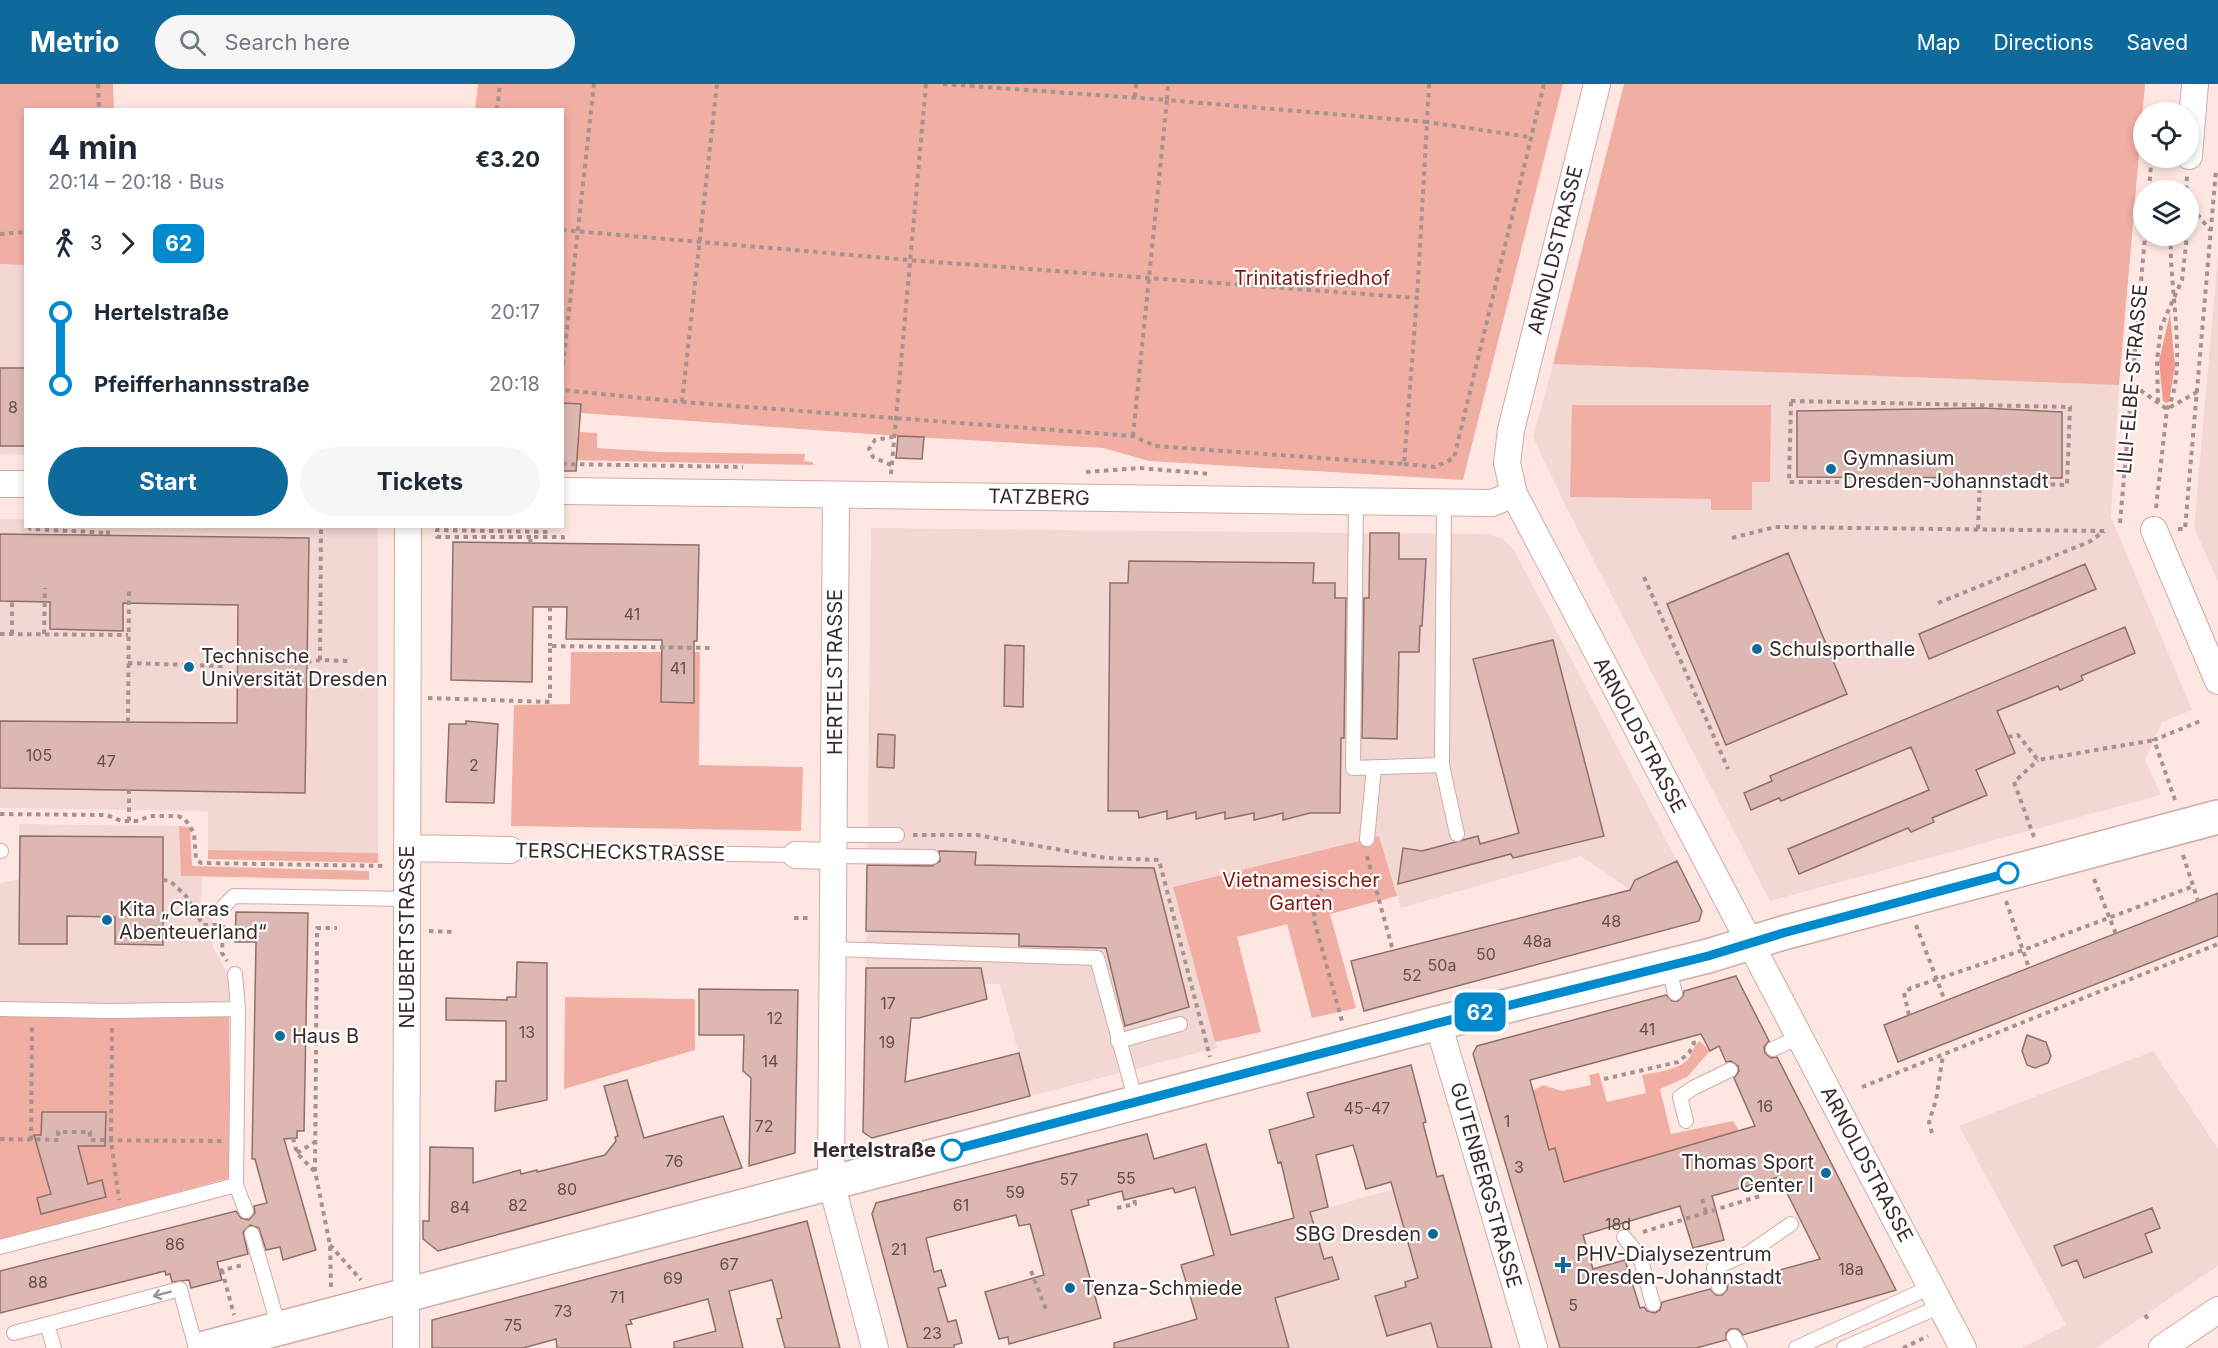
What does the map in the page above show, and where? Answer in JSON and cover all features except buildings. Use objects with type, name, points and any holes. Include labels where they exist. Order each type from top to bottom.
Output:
[{"type":"street","name":"ARNOLDSTRASSE","points":[[1597,84],[1510,430],[1507,463],[1514,494],[1963,1348]]},
{"type":"street","points":[[2194,102],[2195,84]]},
{"type":"street","points":[[0,484],[24,484]]},
{"type":"street","name":"TATZBERG","points":[[564,491],[1492,503],[1514,494]]},
{"type":"street","name":"HERTELSTRASSE","points":[[836,495],[831,1182],[875,1348]]},
{"type":"street","name":"NEUBERTSTRASSE","points":[[406,1348],[393,1297],[407,899],[408,528]]},
{"type":"street","points":[[2154,530],[2218,681]]},
{"type":"street","points":[[214,1347],[393,1297],[1438,1023],[1672,980],[1750,943],[2218,818]]},
{"type":"street","name":"TERSCHECKSTRASSE","points":[[796,855],[833,845]]},
{"type":"street","name":"TERSCHECKSTRASSE","points":[[407,857],[510,850]]},
{"type":"street","name":"GUTENBERGSTRASSE","points":[[1438,1023],[1534,1348]]},
{"type":"street","points":[[2162,1348],[2218,1310]]},
{"type":"lane","points":[[1356,501],[1353,768],[1442,765]]},
{"type":"lane","points":[[1444,502],[1442,765],[1457,834]]},
{"type":"lane","points":[[1367,838],[1374,768]]},
{"type":"lane","points":[[833,845],[897,835]]},
{"type":"lane","points":[[833,845],[932,857]]},
{"type":"lane","name":"TERSCHECKSTRASSE","points":[[510,850],[796,855]]},
{"type":"lane","points":[[224,906],[234,896],[407,899]]},
{"type":"lane","points":[[833,949],[1097,957],[1136,1102]]},
{"type":"lane","points":[[235,974],[238,1009],[236,1185],[246,1211]]},
{"type":"lane","points":[[0,1010],[238,1009]]},
{"type":"lane","points":[[1118,1041],[1180,1024]]},
{"type":"lane","points":[[1773,1049],[1800,1036]]},
{"type":"lane","points":[[1686,1121],[1680,1098],[1693,1088],[1730,1070]]},
{"type":"lane","points":[[0,1247],[236,1185]]},
{"type":"lane","points":[[1719,1287],[1714,1268],[1749,1253],[1791,1224]]},
{"type":"lane","points":[[252,1234],[279,1328]]},
{"type":"lane","points":[[1624,1237],[1640,1257],[1653,1304]]},
{"type":"lane","points":[[14,1333],[180,1289],[214,1347]]},
{"type":"lane","points":[[1796,1348],[1936,1296]]},
{"type":"lane","points":[[1844,1348],[1936,1296]]},
{"type":"lane","points":[[47,1324],[54,1348]]},
{"type":"path","points":[[98,84],[99,108]]},
{"type":"path","points":[[497,108],[500,84]]},
{"type":"path","points":[[564,355],[594,84]]},
{"type":"path","points":[[682,402],[717,84]]},
{"type":"path","points":[[893,437],[875,440],[869,449],[873,457],[891,468],[926,84]]},
{"type":"path","points":[[944,84],[1135,97],[1427,122],[1530,137]]},
{"type":"path","points":[[1135,97],[1136,84]]},
{"type":"path","points":[[1133,436],[1168,84]]},
{"type":"path","points":[[1404,464],[1417,298],[1429,84]]},
{"type":"path","points":[[564,390],[682,402],[1133,436],[1155,446],[1436,467],[1454,458],[1544,84]]},
{"type":"path","points":[[2185,529],[2216,170]]},
{"type":"path","points":[[2199,216],[2211,231]]},
{"type":"path","points":[[564,230],[909,260],[1417,298]]},
{"type":"path","points":[[0,234],[24,232]]},
{"type":"path","name":"LILI-ELBE-STRASSE","points":[[2120,523],[2144,246]]},
{"type":"path","points":[[2154,530],[2167,409],[2173,399],[2178,368],[2171,246]]},
{"type":"path","points":[[2158,402],[2157,361],[2161,327],[2182,280],[2186,246]]},
{"type":"path","points":[[2132,384],[2167,409]]},
{"type":"path","points":[[2167,409],[2197,392]]},
{"type":"path","points":[[1791,401],[2070,407],[2067,485],[1980,480],[1790,482],[1791,401]]},
{"type":"path","points":[[1978,530],[1980,480]]},
{"type":"path","points":[[1732,538],[1775,527],[2105,531],[2091,541],[1938,603]]},
{"type":"path","points":[[30,528],[108,534],[108,528]]},
{"type":"path","points":[[320,660],[321,528]]},
{"type":"path","points":[[549,532],[530,540],[437,537],[437,530],[549,532],[563,537],[563,543]]},
{"type":"path","points":[[1644,577],[1728,769]]},
{"type":"path","points":[[44,634],[45,588]]},
{"type":"path","points":[[128,722],[129,588]]},
{"type":"path","points":[[12,602],[12,634]]},
{"type":"path","points":[[454,699],[550,702],[550,607]]},
{"type":"path","points":[[0,634],[129,635]]},
{"type":"path","points":[[550,646],[714,648]]},
{"type":"path","points":[[128,663],[221,666],[237,658]]},
{"type":"path","points":[[307,662],[349,661]]},
{"type":"path","points":[[2034,837],[2014,782],[2038,760],[2154,740],[2203,720]]},
{"type":"path","points":[[2008,737],[2018,735],[2038,760]]},
{"type":"path","points":[[2154,740],[2175,800]]},
{"type":"path","points":[[129,790],[129,821]]},
{"type":"path","points":[[0,814],[107,815],[121,821],[139,821],[149,816],[178,816],[185,819],[194,833],[196,859],[201,863],[407,857]]},
{"type":"path","points":[[897,835],[977,835],[1106,858],[1159,860],[1216,1081]]},
{"type":"path","points":[[1367,838],[1367,861],[1393,951]]},
{"type":"path","points":[[2183,855],[2198,901]]},
{"type":"path","points":[[2094,879],[2116,934]]},
{"type":"path","points":[[163,880],[170,880],[186,896],[203,925],[224,925]]},
{"type":"path","points":[[1329,880],[1316,898],[1314,920],[1349,1046]]},
{"type":"path","points":[[1909,1015],[1904,993],[1911,988],[2023,950],[2194,886]]},
{"type":"path","points":[[2006,901],[2029,968]]},
{"type":"path","points":[[224,906],[222,953],[235,974]]},
{"type":"path","points":[[794,918],[809,918]]},
{"type":"path","points":[[1916,925],[1945,1001]]},
{"type":"path","points":[[331,1314],[330,1245],[315,1171],[317,928],[337,928]]},
{"type":"path","points":[[444,932],[453,932]]},
{"type":"path","points":[[1862,1087],[2218,944]]},
{"type":"path","points":[[31,1140],[32,1010]]},
{"type":"path","points":[[112,1011],[111,1140],[121,1215]]},
{"type":"path","points":[[1604,1079],[1678,1062],[1689,1053],[1694,1044],[1692,1036]]},
{"type":"path","points":[[1932,1133],[1929,1122],[1936,1100],[1943,1054]]},
{"type":"path","points":[[0,1140],[58,1140],[58,1132],[90,1132],[90,1140],[236,1141]]},
{"type":"path","points":[[293,1138],[297,1153],[315,1171]]},
{"type":"path","points":[[297,1153],[315,1142]]},
{"type":"path","points":[[1624,1237],[1760,1196]]},
{"type":"path","points":[[1117,1208],[1135,1204],[1134,1198]]},
{"type":"path","points":[[1702,1199],[1706,1212]]},
{"type":"path","points":[[330,1245],[393,1297]]},
{"type":"path","points":[[228,1291],[221,1271],[243,1265],[246,1276]]},
{"type":"path","points":[[1031,1271],[1047,1312]]},
{"type":"path","points":[[1905,1348],[1928,1336]]},
{"type":"shaded area","points":[[2218,256],[2218,582],[2194,527]]},
{"type":"shaded area","points":[[0,264],[24,265],[24,455],[0,454]]},
{"type":"shaded area","points":[[2170,314],[2175,366],[2169,402],[2166,403],[2163,401],[2159,361]]},
{"type":"shaded area","points":[[1553,364],[2119,385],[2111,517],[2192,710],[2162,722],[2145,760],[2161,795],[1770,901],[1566,507],[1533,437]]},
{"type":"shaded area","name":"Technische Universität Dresden","points":[[0,519],[24,519],[24,528],[378,528],[378,853],[208,850],[208,811],[0,808]]},
{"type":"shaded area","points":[[871,528],[1485,534],[1502,538],[1514,550],[1677,861],[1635,880],[1630,890],[1581,856],[1401,908],[1379,836],[1173,887],[1217,1048],[1030,1096],[1000,984],[984,984],[981,968],[866,968]]},
{"type":"shaded area","name":"Kita „Claras Abenteuerland“","points":[[19,824],[179,826],[181,876],[202,877],[201,908],[213,915],[213,948],[230,978],[229,1007],[0,1006],[0,883],[19,879]]},
{"type":"shaded area","points":[[2153,1051],[2218,1149],[2218,1266],[2096,1348],[2022,1348],[2066,1325],[1959,1126]]},
{"type":"shaded area","points":[[1443,1175],[1492,1348],[1259,1348],[1269,1276],[1299,1269],[1285,1220]]},
{"type":"green space","points":[[0,84],[113,84],[114,108],[24,108],[24,265],[0,264]]},
{"type":"green space","name":"Trinitatisfriedhof","points":[[478,84],[1563,84],[1463,480],[1149,461],[1103,448],[581,413],[579,432],[597,433],[597,448],[659,452],[805,454],[804,461],[813,462],[813,465],[564,460],[564,108],[475,108]]},
{"type":"green space","points":[[1624,84],[2145,84],[2143,102],[2133,102],[2133,168],[2138,168],[2137,180],[2133,180],[2133,223],[2119,385],[1553,364]]},
{"type":"green space","points":[[1572,405],[1771,405],[1770,482],[1752,482],[1752,510],[1711,510],[1711,499],[1570,497]]},
{"type":"green space","points":[[571,652],[700,652],[699,765],[803,767],[801,831],[511,826],[514,705],[570,704]]},
{"type":"green space","points":[[179,826],[190,827],[192,866],[369,871],[369,880],[181,876]]},
{"type":"green space","name":"Vietnamesischer Garten","points":[[1379,836],[1397,896],[1330,914],[1356,1008],[1312,1018],[1287,924],[1237,937],[1261,1032],[1215,1042],[1173,887]]},
{"type":"green space","points":[[208,850],[378,853],[378,863],[208,859]]},
{"type":"green space","points":[[565,997],[695,999],[695,1050],[564,1089]]},
{"type":"green space","points":[[0,1006],[229,1007],[229,1178],[0,1241]]},
{"type":"green space","points":[[1700,1041],[1710,1051],[1687,1077],[1660,1089],[1671,1134],[1733,1121],[1742,1135],[1558,1184],[1560,1165],[1555,1149],[1549,1150],[1532,1091],[1543,1085],[1562,1091],[1591,1085],[1589,1075],[1599,1073],[1607,1102],[1646,1093],[1642,1075],[1680,1065],[1689,1058]]},
{"type":"bus line","name":"62","points":[[952,1150],[1438,1023],[1708,956],[1783,933],[2008,873]]},
{"type":"place","name":"Gymnasium Dresden-Johannstadt","points":[[1831,469]]},
{"type":"place","name":"Schulsporthalle","points":[[1757,649]]},
{"type":"place","name":"Technische Universität Dresden","points":[[189,667]]},
{"type":"place","name":"Kita „Claras Abenteuerland“","points":[[107,920]]},
{"type":"place","name":"Haus B","points":[[280,1036]]},
{"type":"place","name":"Hertelstraße","points":[[952,1150]]},
{"type":"place","name":"Thomas Sport Center I","points":[[1826,1173]]},
{"type":"place","name":"SBG Dresden","points":[[1433,1234]]},
{"type":"place","name":"PHV-Dialysezentrum Dresden-Johannstadt","points":[[1563,1265]]},
{"type":"place","name":"Tenza-Schmiede","points":[[1070,1288]]}]
